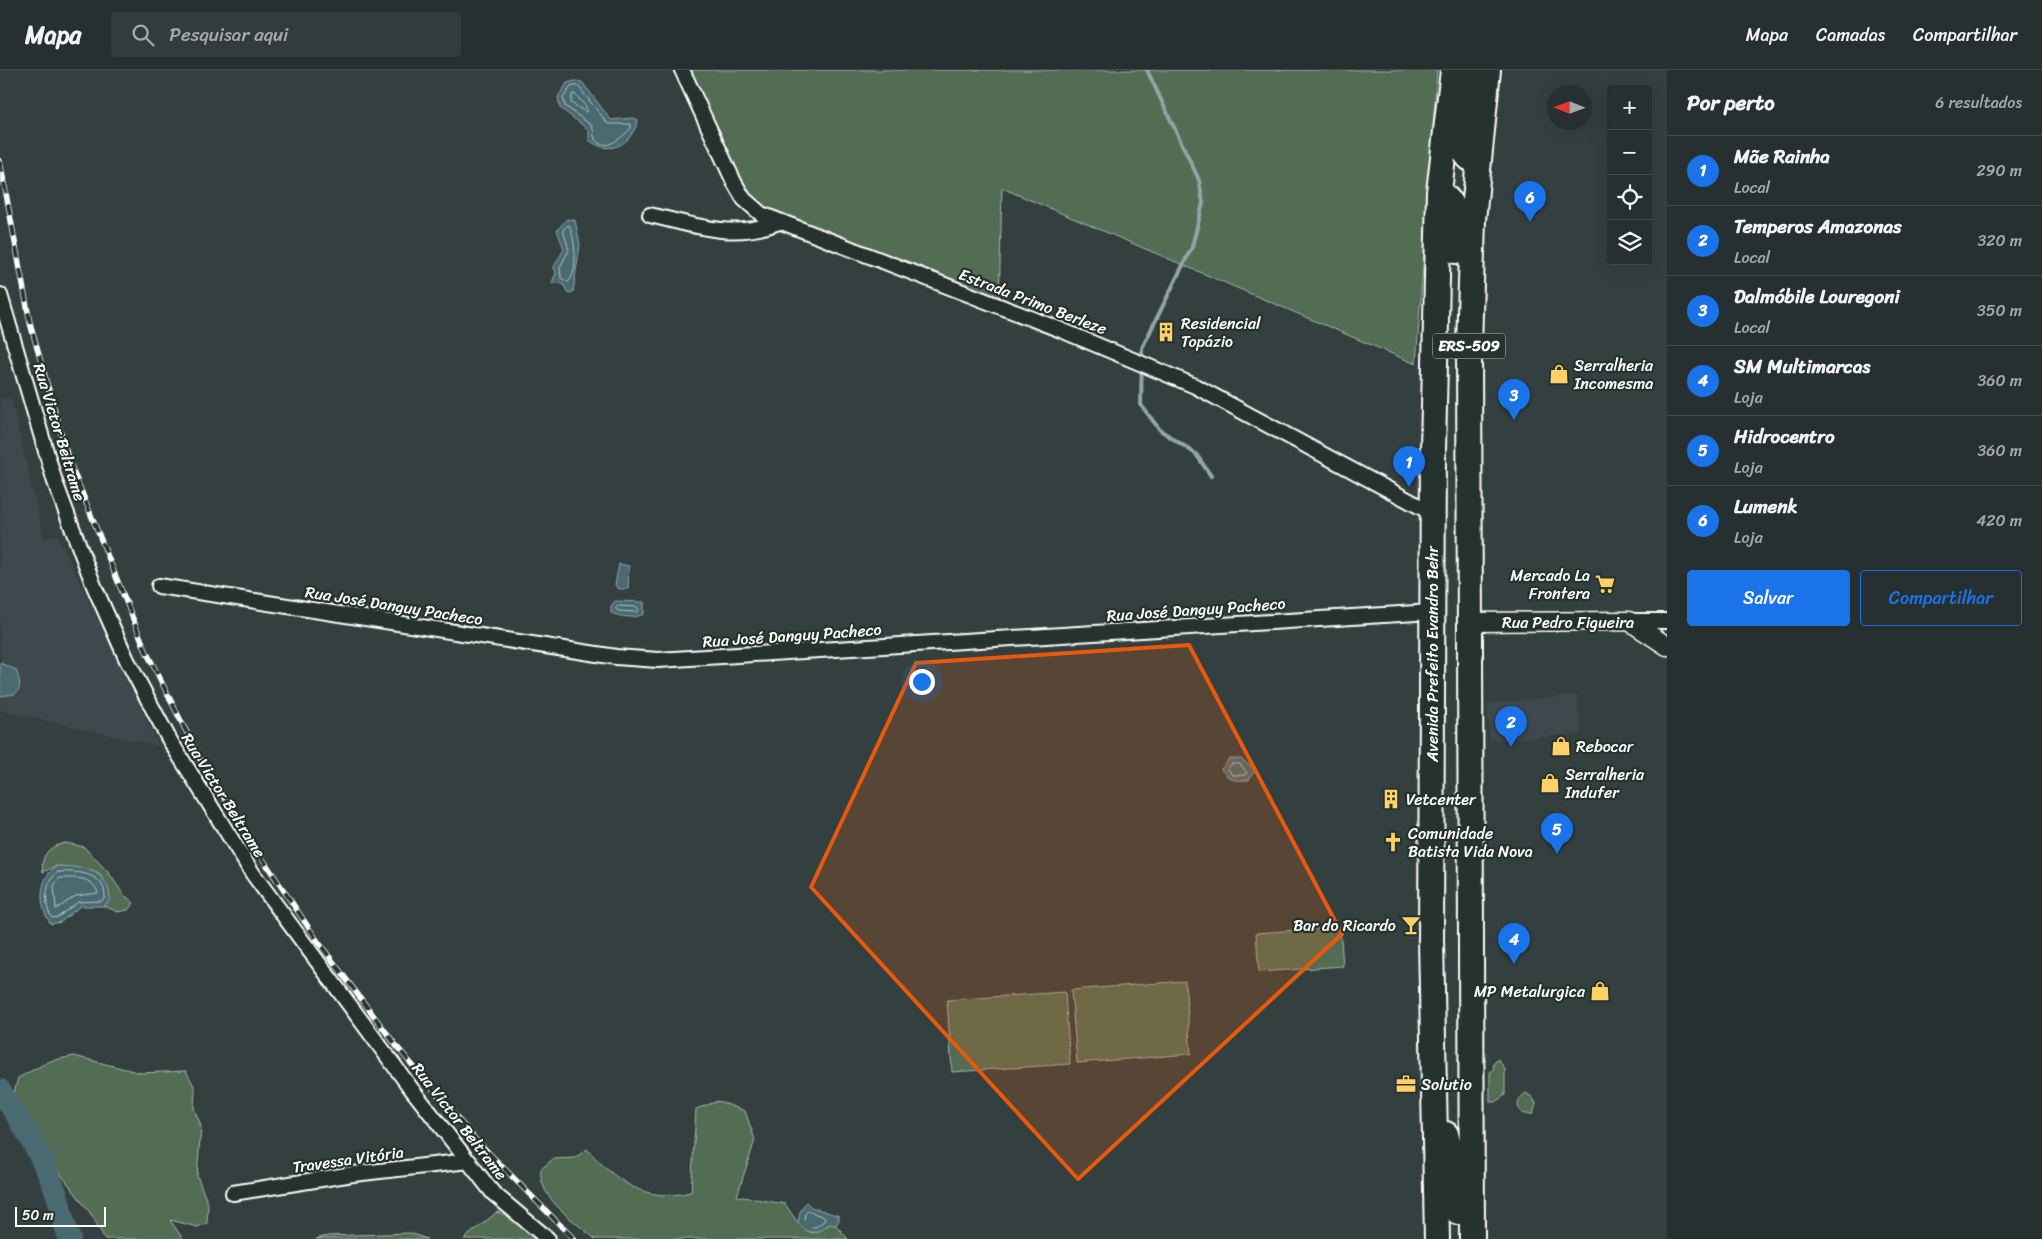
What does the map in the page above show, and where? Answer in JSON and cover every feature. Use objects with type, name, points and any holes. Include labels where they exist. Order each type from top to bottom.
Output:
[{"type":"highway","name":"Avenida Prefeito Evandro Behr","points":[[1437,1239],[1431,938],[1434,347],[1440,192],[1453,70]]},
{"type":"highway","points":[[1469,70],[1463,150],[1469,158],[1478,160]]},
{"type":"highway","name":"ERS-509","points":[[1472,1239],[1468,522],[1470,299],[1478,160],[1488,70]]},
{"type":"highway","points":[[1440,192],[1450,199],[1456,209],[1454,418],[1458,461],[1468,522]]},
{"type":"highway","points":[[1435,1078],[1455,1175],[1458,1203],[1458,1239]]},
{"type":"street","name":"Estrada Primo Berleze","points":[[682,70],[734,182],[744,199],[761,214],[1061,330],[1195,386],[1432,513]]},
{"type":"street","points":[[650,215],[724,232],[759,230],[779,222]]},
{"type":"street","name":"Rua Victor Beltrame","points":[[0,295],[55,482],[94,586],[127,660],[169,739],[253,874],[410,1087],[493,1192],[548,1239]]},
{"type":"street","name":"Rua José Danguy Pacheco","points":[[159,586],[608,656],[658,660],[1432,612]]},
{"type":"street","name":"Rua Pedro Figueira","points":[[1469,622],[1667,621]]},
{"type":"street","points":[[1629,622],[1667,646]]},
{"type":"street","name":"Travessa Vitória","points":[[233,1194],[353,1174],[469,1162]]},
{"type":"highlighted area","points":[[1189,645],[1342,934],[1078,1179],[811,887],[916,663]]},
{"type":"shaded area","points":[[0,398],[11,399],[44,539],[57,535],[159,746],[0,710]]},
{"type":"shaded area","points":[[1577,695],[1581,734],[1490,740],[1487,704]]},
{"type":"green space","points":[[690,70],[1437,70],[1416,364],[1002,188],[999,303],[770,212],[749,197]]},
{"type":"green space","points":[[66,843],[84,847],[109,873],[123,894],[134,903],[128,910],[118,912],[104,906],[110,899],[101,876],[93,870],[57,866],[43,872],[44,856],[47,852],[55,846]]},
{"type":"green space","points":[[1340,927],[1343,966],[1259,972],[1256,933]]},
{"type":"green space","points":[[1185,981],[1191,1054],[1077,1063],[1071,990]]},
{"type":"green space","points":[[1065,992],[1070,1064],[952,1072],[947,1000]]},
{"type":"green space","points":[[74,1056],[141,1073],[186,1071],[195,1088],[194,1108],[201,1126],[197,1176],[208,1204],[207,1223],[197,1227],[170,1220],[183,1239],[105,1239],[91,1214],[60,1173],[13,1097],[18,1078],[50,1061]]},
{"type":"green space","points":[[1498,1059],[1505,1069],[1505,1095],[1496,1102],[1490,1102],[1490,1072],[1493,1070],[1494,1063]]},
{"type":"green space","points":[[1526,1093],[1536,1103],[1533,1114],[1524,1114],[1518,1106],[1519,1100]]},
{"type":"green space","points":[[718,1101],[745,1111],[755,1140],[737,1196],[785,1204],[798,1223],[807,1231],[817,1232],[834,1223],[848,1239],[595,1239],[559,1208],[545,1190],[541,1180],[541,1169],[553,1159],[575,1158],[587,1149],[609,1171],[633,1187],[660,1195],[691,1192],[696,1109]]},
{"type":"green space","points":[[497,1212],[512,1217],[537,1239],[464,1239]]},
{"type":"green space","points":[[410,1233],[427,1239],[316,1239],[327,1236]]},
{"type":"water","points":[[582,82],[611,120],[633,118],[638,120],[631,136],[619,145],[612,147],[597,145],[589,140],[589,130],[560,108],[558,97],[567,83]]},
{"type":"water","points":[[567,219],[575,220],[580,245],[573,292],[568,293],[563,284],[552,283],[556,273],[554,267],[564,249],[557,230]]},
{"type":"water","points":[[619,564],[629,566],[628,589],[619,589],[615,585]]},
{"type":"water","points":[[615,601],[644,602],[644,614],[628,617],[611,613],[611,606]]},
{"type":"water","points":[[0,663],[16,670],[20,686],[15,694],[0,696]]},
{"type":"water","points":[[1229,759],[1241,759],[1255,770],[1249,780],[1233,779],[1224,773],[1221,769]]},
{"type":"water","points":[[57,866],[75,867],[92,871],[99,875],[108,889],[110,899],[104,906],[80,906],[61,922],[51,924],[44,909],[42,893],[46,878]]},
{"type":"water","points":[[806,1202],[811,1207],[839,1216],[836,1225],[829,1224],[813,1232],[802,1227],[798,1222],[800,1212]]},
{"type":"waterway","points":[[1147,70],[1199,180],[1203,203],[1192,247],[1142,348],[1141,405],[1160,430],[1196,454],[1211,476]]},
{"type":"waterway","points":[[0,1090],[39,1154],[57,1195],[70,1239]]},
{"type":"railway","points":[[0,161],[30,323],[68,458],[146,651],[200,759],[258,852],[319,943],[398,1048],[476,1140],[574,1239]]},
{"type":"place","name":"Lumenk","points":[[1530,222]]},
{"type":"place","name":"Residencial Topázio","points":[[1166,332]]},
{"type":"place","name":"Serralheria Incomesma","points":[[1559,374]]},
{"type":"place","name":"Dalmóbile Louregoni","points":[[1514,420]]},
{"type":"place","name":"Mãe Rainha","points":[[1409,487]]},
{"type":"place","name":"Mercado La Frontera","points":[[1605,584]]},
{"type":"place","name":"Rebocar","points":[[1561,746]]},
{"type":"place","name":"Temperos Amazonas","points":[[1511,747]]},
{"type":"place","name":"Serralheria Indufer","points":[[1550,783]]},
{"type":"place","name":"Vetcenter","points":[[1391,799]]},
{"type":"place","name":"Comunidade Batista Vida Nova","points":[[1393,842]]},
{"type":"place","name":"Hidrocentro","points":[[1557,854]]},
{"type":"place","name":"Bar do Ricardo","points":[[1411,925]]},
{"type":"place","name":"SM Multimarcas","points":[[1514,964]]},
{"type":"place","name":"MP Metalurgica","points":[[1600,991]]},
{"type":"place","name":"Solutio","points":[[1406,1084]]}]
